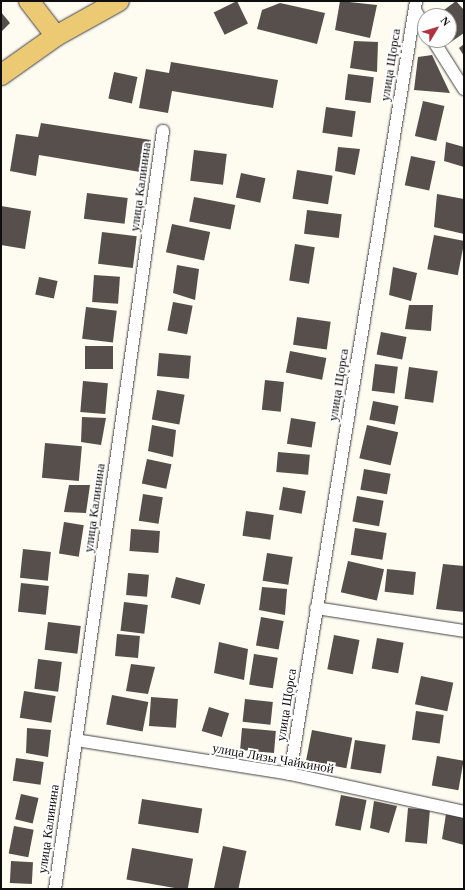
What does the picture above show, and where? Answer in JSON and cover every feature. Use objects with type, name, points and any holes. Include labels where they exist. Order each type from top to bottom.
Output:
[{"type":"main road","points":[[29,1],[56,36]]},
{"type":"main road","points":[[1,75],[56,36],[119,1]]},
{"type":"street","name":"улица Щорса","points":[[290,774],[415,6]]},
{"type":"street","points":[[438,48],[464,89]]},
{"type":"street","name":"улица Калинина","points":[[55,889],[163,131]]},
{"type":"street","points":[[316,608],[464,632]]},
{"type":"street","name":"улица Лизы Чайкиной","points":[[76,740],[290,774],[464,812]]},
{"type":"building","points":[[237,1],[248,23],[225,35],[214,12]]},
{"type":"building","points":[[340,1],[377,5],[370,38],[335,30]]},
{"type":"building","points":[[456,1],[464,10],[464,33],[457,38],[457,8],[447,8]]},
{"type":"building","points":[[280,3],[325,13],[317,44],[257,29],[262,10]]},
{"type":"building","points":[[1,12],[10,23],[1,32]]},
{"type":"building","points":[[354,41],[378,42],[377,72],[350,68]]},
{"type":"building","points":[[464,44],[464,56],[459,48]]},
{"type":"building","points":[[432,55],[450,93],[414,90],[418,57]]},
{"type":"building","points":[[171,62],[278,80],[273,108],[172,91],[168,113],[139,108],[146,69],[169,73]]},
{"type":"building","points":[[114,72],[137,77],[132,103],[108,98]]},
{"type":"building","points":[[348,74],[374,77],[371,103],[345,100]]},
{"type":"building","points":[[423,101],[444,106],[436,141],[415,136]]},
{"type":"building","points":[[326,107],[356,111],[352,137],[322,133]]},
{"type":"building","points":[[41,123],[151,140],[146,173],[39,155],[36,176],[10,171],[16,134],[38,137]]},
{"type":"building","points":[[446,142],[464,147],[464,167],[444,161]]},
{"type":"building","points":[[338,147],[360,149],[355,175],[335,171]]},
{"type":"building","points":[[194,150],[227,154],[223,185],[190,181]]},
{"type":"building","points":[[411,156],[435,161],[429,191],[405,185]]},
{"type":"building","points":[[297,170],[333,176],[328,204],[292,199]]},
{"type":"building","points":[[241,173],[265,178],[260,203],[236,197]]},
{"type":"building","points":[[87,193],[128,198],[125,224],[84,219]]},
{"type":"building","points":[[437,194],[464,199],[464,234],[434,227]]},
{"type":"building","points":[[194,197],[235,205],[230,230],[189,222]]},
{"type":"building","points":[[1,206],[31,211],[25,249],[1,245]]},
{"type":"building","points":[[307,210],[342,214],[339,238],[304,234]]},
{"type":"building","points":[[172,224],[210,232],[204,260],[166,252]]},
{"type":"building","points":[[102,232],[137,236],[133,268],[98,264]]},
{"type":"building","points":[[434,235],[464,241],[458,275],[427,269]]},
{"type":"building","points":[[295,244],[315,247],[309,284],[289,281]]},
{"type":"building","points":[[177,265],[199,269],[195,300],[173,293]]},
{"type":"building","points":[[393,267],[417,273],[411,301],[389,295]]},
{"type":"building","points":[[94,275],[120,277],[118,304],[92,302]]},
{"type":"building","points":[[39,277],[58,281],[54,299],[35,295]]},
{"type":"building","points":[[173,302],[193,306],[187,334],[167,330]]},
{"type":"building","points":[[409,305],[433,305],[431,331],[405,329]]},
{"type":"building","points":[[86,307],[117,311],[113,343],[82,339]]},
{"type":"building","points":[[297,317],[331,322],[327,349],[293,345]]},
{"type":"building","points":[[381,332],[407,337],[402,360],[377,355]]},
{"type":"building","points":[[85,346],[113,346],[113,369],[85,369]]},
{"type":"building","points":[[290,351],[326,358],[322,380],[286,373]]},
{"type":"building","points":[[159,353],[191,356],[189,379],[157,376]]},
{"type":"building","points":[[375,364],[398,367],[395,394],[372,391]]},
{"type":"building","points":[[409,367],[438,371],[433,403],[405,399]]},
{"type":"building","points":[[265,380],[284,382],[281,412],[262,410]]},
{"type":"building","points":[[83,381],[108,383],[105,414],[80,412]]},
{"type":"building","points":[[157,390],[185,395],[179,424],[152,420]]},
{"type":"building","points":[[373,401],[399,406],[395,425],[369,420]]},
{"type":"building","points":[[82,417],[106,418],[101,445],[81,442]]},
{"type":"building","points":[[291,418],[316,422],[312,448],[287,444]]},
{"type":"building","points":[[152,425],[176,430],[173,457],[148,451]]},
{"type":"building","points":[[367,425],[398,432],[391,465],[359,458]]},
{"type":"building","points":[[45,443],[82,446],[79,481],[42,478]]},
{"type":"building","points":[[278,452],[310,455],[308,475],[276,472]]},
{"type":"building","points":[[147,459],[171,464],[166,489],[142,483]]},
{"type":"building","points":[[364,469],[391,474],[387,494],[360,490]]},
{"type":"building","points":[[69,485],[90,485],[86,513],[64,512]]},
{"type":"building","points":[[283,487],[306,491],[302,514],[279,510]]},
{"type":"building","points":[[143,494],[163,497],[159,524],[139,521]]},
{"type":"building","points":[[357,496],[384,501],[379,526],[352,522]]},
{"type":"building","points":[[246,511],[274,515],[270,540],[243,536]]},
{"type":"building","points":[[64,522],[84,525],[79,557],[59,554]]},
{"type":"building","points":[[355,528],[387,533],[382,560],[351,555]]},
{"type":"building","points":[[131,529],[160,531],[158,553],[129,551]]},
{"type":"building","points":[[23,549],[51,552],[48,581],[20,578]]},
{"type":"building","points":[[267,553],[293,557],[288,585],[263,581]]},
{"type":"building","points":[[348,561],[384,569],[377,601],[341,592]]},
{"type":"building","points":[[443,564],[464,566],[464,612],[436,609]]},
{"type":"building","points":[[387,569],[416,572],[413,595],[385,592]]},
{"type":"building","points":[[128,573],[149,575],[147,597],[126,595]]},
{"type":"building","points":[[176,577],[205,584],[200,605],[171,597]]},
{"type":"building","points":[[21,583],[49,586],[46,615],[18,612]]},
{"type":"building","points":[[262,587],[287,589],[285,615],[259,610]]},
{"type":"building","points":[[124,602],[148,605],[144,634],[120,631]]},
{"type":"building","points":[[261,617],[284,621],[279,650],[256,646]]},
{"type":"building","points":[[48,622],[81,626],[77,654],[45,650]]},
{"type":"building","points":[[117,634],[140,636],[138,658],[115,656]]},
{"type":"building","points":[[334,635],[360,640],[353,674],[327,669]]},
{"type":"building","points":[[377,638],[404,643],[398,673],[372,669]]},
{"type":"building","points":[[219,642],[248,649],[244,680],[214,673]]},
{"type":"building","points":[[254,654],[278,658],[273,688],[249,685]]},
{"type":"building","points":[[38,659],[62,662],[58,692],[34,689]]},
{"type":"building","points":[[131,664],[155,667],[148,694],[126,691]]},
{"type":"building","points":[[421,676],[453,683],[447,711],[415,704]]},
{"type":"building","points":[[24,691],[56,696],[51,723],[20,718]]},
{"type":"building","points":[[112,695],[148,702],[143,732],[106,724]]},
{"type":"building","points":[[151,697],[178,699],[176,728],[149,726]]},
{"type":"building","points":[[245,699],[273,702],[270,725],[243,722]]},
{"type":"building","points":[[209,707],[229,713],[222,737],[202,731]]},
{"type":"building","points":[[416,711],[444,715],[440,744],[412,740]]},
{"type":"building","points":[[27,728],[51,730],[48,757],[26,753]]},
{"type":"building","points":[[242,728],[276,731],[274,753],[240,750]]},
{"type":"building","points":[[312,730],[352,738],[346,768],[306,760]]},
{"type":"building","points":[[355,740],[386,745],[381,773],[350,769]]},
{"type":"building","points":[[437,756],[464,761],[458,790],[432,786]]},
{"type":"building","points":[[16,758],[44,762],[41,785],[13,781]]},
{"type":"building","points":[[21,794],[39,798],[33,823],[15,819]]},
{"type":"building","points":[[341,795],[367,800],[361,830],[335,825]]},
{"type":"building","points":[[142,799],[202,809],[198,833],[138,824]]},
{"type":"building","points":[[374,801],[397,806],[389,833],[370,828]]},
{"type":"building","points":[[408,808],[430,810],[427,844],[405,842]]},
{"type":"building","points":[[446,814],[464,818],[464,845],[442,839]]},
{"type":"building","points":[[14,826],[34,830],[28,857],[9,853]]},
{"type":"building","points":[[223,846],[246,851],[238,889],[214,889]]},
{"type":"building","points":[[132,848],[193,859],[188,889],[126,880]]},
{"type":"building","points":[[11,861],[33,862],[32,884],[10,883]]}]
